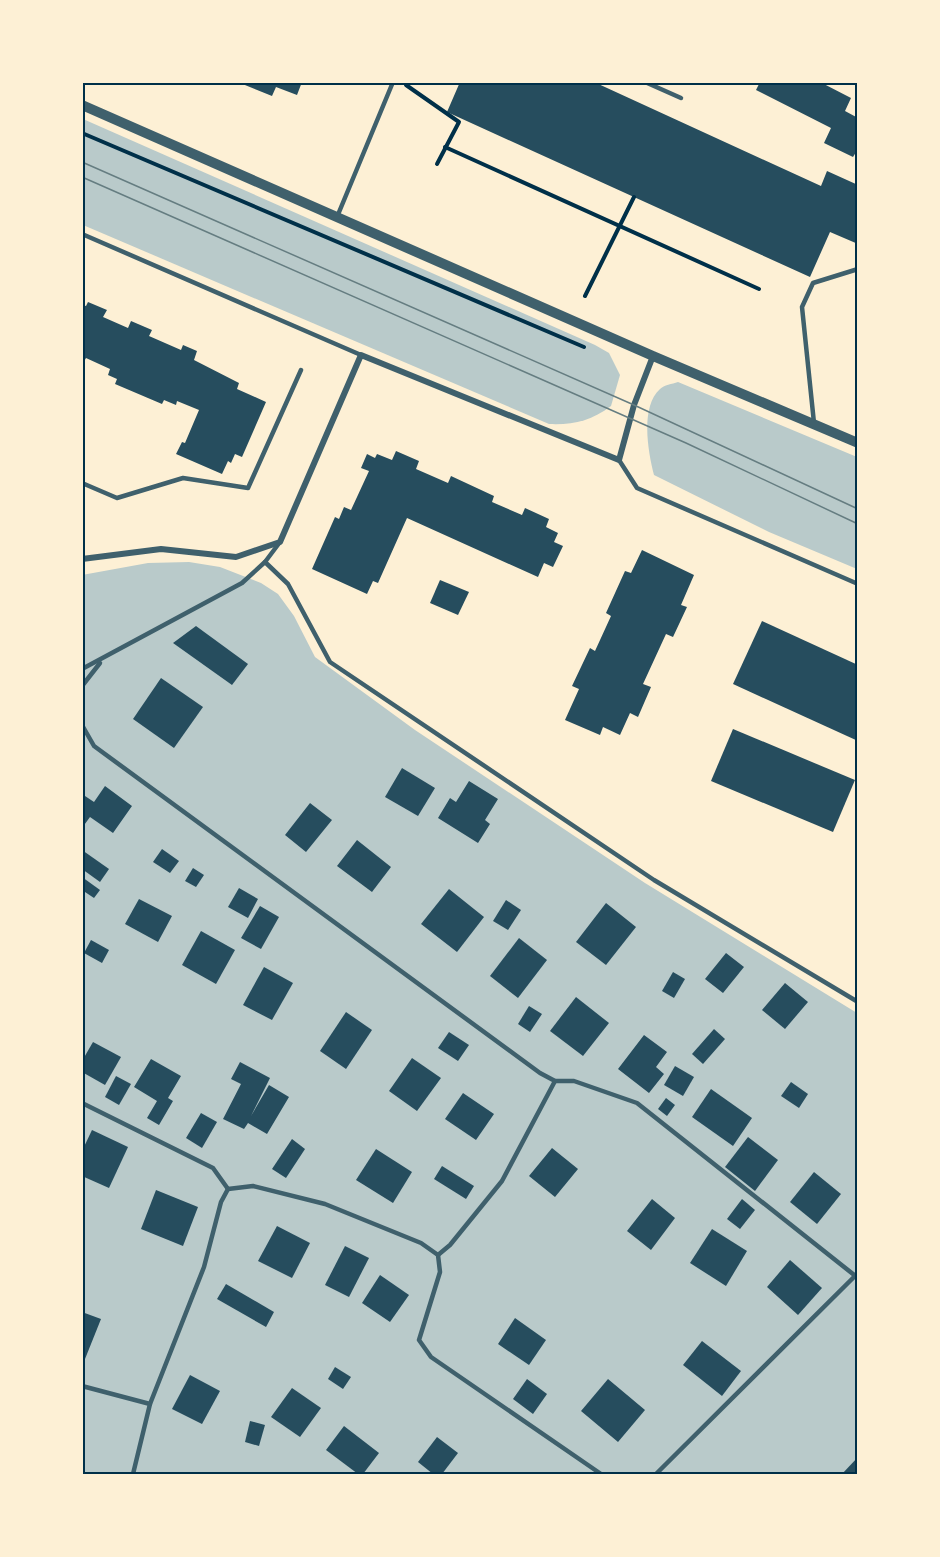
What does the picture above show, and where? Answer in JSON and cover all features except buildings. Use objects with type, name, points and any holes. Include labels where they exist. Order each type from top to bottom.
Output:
[{"type":"street","points":[[82,105],[653,356],[858,443]]},
{"type":"street","points":[[82,559],[161,549],[236,557],[280,542],[361,355],[620,460],[634,405],[653,356]]},
{"type":"lane","points":[[337,217],[393,82]]},
{"type":"lane","points":[[645,82],[681,98]]},
{"type":"lane","points":[[82,234],[361,355]]},
{"type":"lane","points":[[814,423],[802,307],[813,283],[858,269]]},
{"type":"lane","points":[[82,483],[117,498],[183,478],[248,488],[301,370]]},
{"type":"lane","points":[[620,460],[637,488],[858,584]]},
{"type":"lane","points":[[82,669],[101,661],[242,583],[265,562],[280,542]]},
{"type":"lane","points":[[265,562],[288,584],[330,662],[654,880],[858,1002]]},
{"type":"lane","points":[[82,686],[101,661]]},
{"type":"lane","points":[[82,725],[94,746],[464,1017],[555,1081],[574,1081],[637,1102],[857,1276],[656,1474]]},
{"type":"lane","points":[[438,1255],[450,1245],[502,1181],[555,1081]]},
{"type":"lane","points":[[82,1103],[213,1168],[228,1190]]},
{"type":"lane","points":[[228,1190],[253,1186],[326,1204],[421,1243],[438,1255],[440,1272],[419,1340],[431,1357],[601,1474]]},
{"type":"lane","points":[[133,1474],[150,1404],[204,1268],[221,1202],[228,1190]]},
{"type":"lane","points":[[82,1386],[150,1404]]},
{"type":"path","points":[[406,86],[459,122],[437,164]]},
{"type":"path","points":[[82,133],[590,350]]},
{"type":"path","points":[[445,147],[618,228],[759,289]]},
{"type":"path","points":[[585,296],[634,197]]},
{"type":"shaded area","points":[[83,119],[595,345],[609,353],[620,375],[611,406],[582,421],[549,424],[83,225]]},
{"type":"shaded area","points":[[678,382],[857,457],[857,569],[769,532],[654,475],[647,430],[650,407],[660,389]]},
{"type":"shaded area","points":[[189,562],[220,567],[261,583],[278,594],[294,616],[315,657],[415,730],[645,883],[857,1013],[857,1474],[83,1474],[82,575],[148,563]]},
{"type":"tram line","points":[[82,162],[634,405],[858,509]]},
{"type":"tram line","points":[[82,177],[686,443],[858,524]]}]
